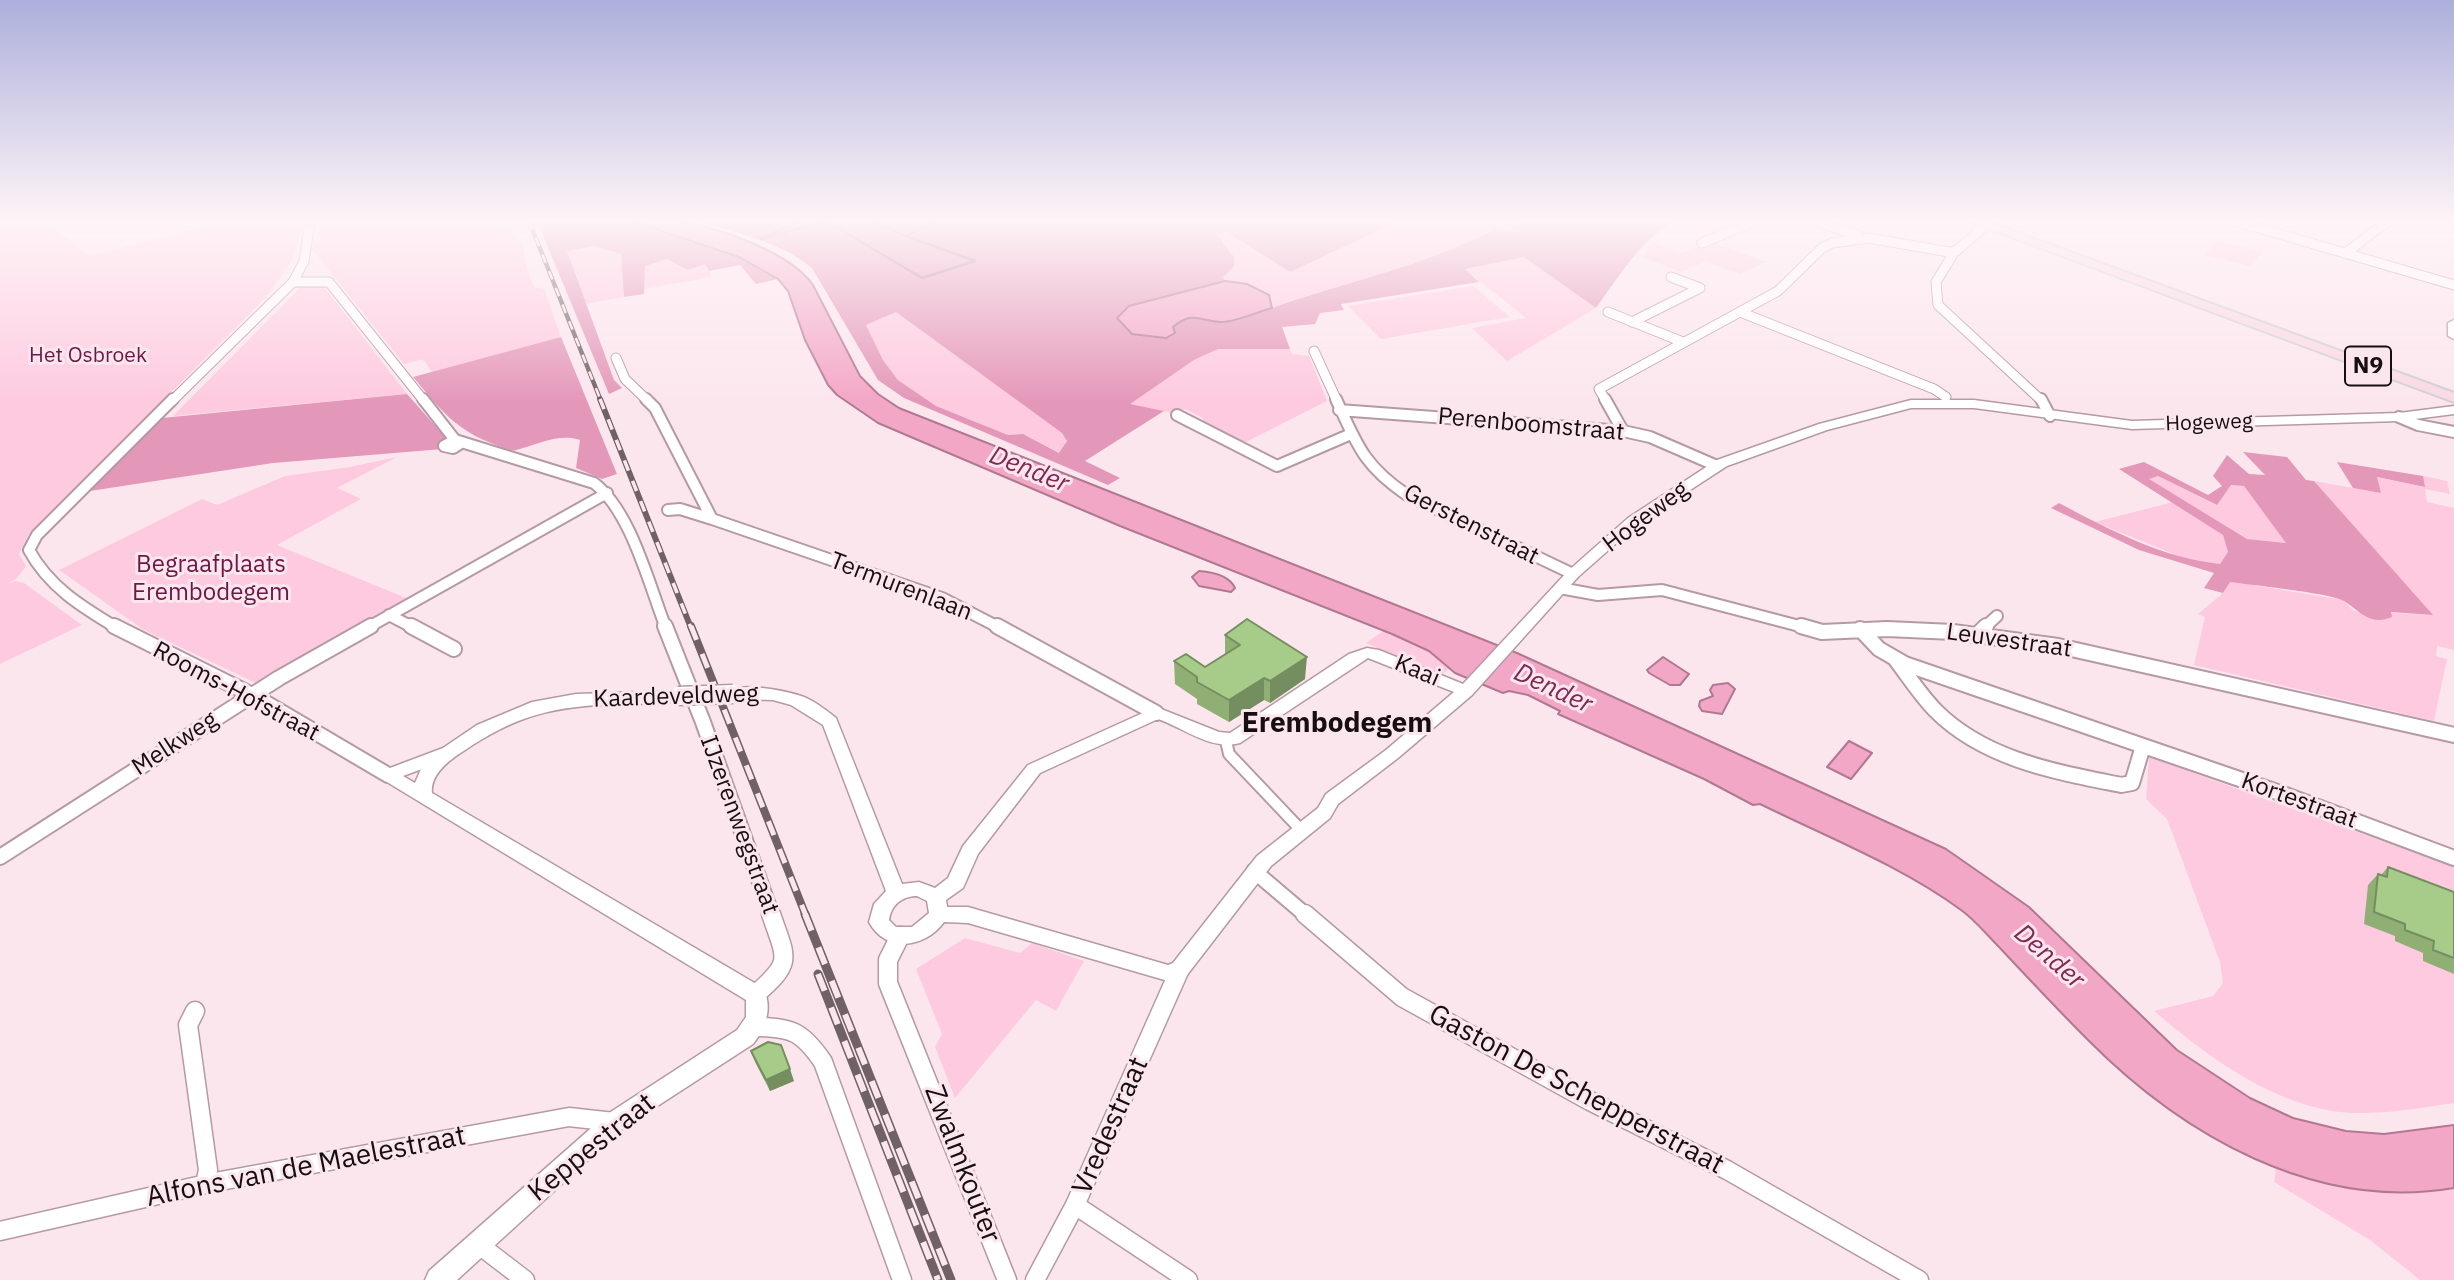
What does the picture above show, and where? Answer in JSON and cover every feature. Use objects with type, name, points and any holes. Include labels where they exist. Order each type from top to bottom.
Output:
[{"type":"main road","name":"N9","points":[[2135,281],[2454,398]]},
{"type":"street","points":[[1632,322],[1700,288],[1681,281]]},
{"type":"street","points":[[1623,431],[1599,388],[1740,312],[1789,281]]},
{"type":"street","points":[[1937,281],[1940,309],[1955,318],[2040,398],[2050,416]]},
{"type":"street","points":[[293,282],[329,282],[458,442],[594,482],[611,499]]},
{"type":"street","name":"Rooms-Hofstraat","points":[[293,282],[37,535],[29,550],[32,564],[72,600],[151,647],[252,695],[755,995]]},
{"type":"street","points":[[1608,312],[1683,342]]},
{"type":"street","points":[[1740,312],[1934,389],[1946,397]]},
{"type":"street","points":[[2454,323],[2454,336]]},
{"type":"street","name":"Gerstenstraat","points":[[1314,351],[1350,434],[1371,467],[1407,495],[1573,574]]},
{"type":"street","points":[[616,358],[625,379],[655,408],[692,475],[712,519]]},
{"type":"street","name":"Hogeweg","points":[[1180,969],[1254,871],[1324,813],[1332,799],[1392,754],[1469,688],[1573,574],[1633,521],[1717,466],[1823,426],[1891,407],[1946,397],[1964,404]]},
{"type":"street","name":"Hogeweg","points":[[1922,403],[1964,404],[2132,425],[2399,417],[2454,410]]},
{"type":"street","name":"Perenboomstraat","points":[[1339,410],[1623,431],[1650,437],[1717,466]]},
{"type":"street","points":[[1177,415],[1277,466],[1350,434]]},
{"type":"street","points":[[2399,417],[2418,425],[2454,432]]},
{"type":"street","name":"Melkweg","points":[[0,857],[252,695],[389,615],[611,499]]},
{"type":"street","name":"IJzerenwegstraat","points":[[611,499],[627,524],[703,722],[755,863],[785,957],[781,972],[755,995]]},
{"type":"street","name":"Termurenlaan","points":[[668,510],[680,509],[712,519],[942,598],[1064,661],[1156,713]]},
{"type":"street","name":"Leuvestraat","points":[[1560,588],[1598,595],[1661,590],[1822,632],[1860,629],[1978,635],[2146,663],[2454,735]]},
{"type":"street","points":[[389,615],[454,649]]},
{"type":"street","points":[[1978,635],[1997,616]]},
{"type":"street","name":"Kortestraat","points":[[1860,629],[1879,649],[1893,657],[2454,858]]},
{"type":"street","name":"Kaai","points":[[1226,741],[1234,739],[1355,657],[1367,653],[1469,688]]},
{"type":"street","name":"Kortestraat","points":[[1893,657],[1938,712],[1956,727],[1980,742],[2039,766],[2121,785],[2132,783],[2143,746]]},
{"type":"street","name":"Kaardeveldweg","points":[[388,775],[449,752],[483,729],[547,704],[733,694],[772,694],[796,699],[810,705],[830,722],[896,893]]},
{"type":"street","points":[[1180,969],[1168,973],[938,906],[919,889],[896,893],[882,906],[879,922],[890,934],[900,936],[923,932],[938,906],[956,883],[970,851],[1034,769],[1156,713],[1172,716],[1217,740],[1226,741],[1229,754],[1303,831]]},
{"type":"street","points":[[424,796],[421,789],[424,779],[449,752]]},
{"type":"street","name":"Gaston De Schepperstraat","points":[[1254,871],[1402,998],[1590,1101],[1727,1170],[1919,1280]]},
{"type":"street","points":[[900,936],[886,970],[888,983],[917,1049]]},
{"type":"street","name":"Vredestraat","points":[[1035,1280],[1075,1205],[1180,969]]},
{"type":"street","points":[[755,995],[758,1009],[754,1027],[783,1027],[807,1037],[823,1062],[902,1280]]},
{"type":"street","points":[[195,1011],[188,1025],[208,1170],[205,1184]]},
{"type":"street","name":"Keppestraat","points":[[438,1280],[614,1122],[730,1048],[754,1027]]},
{"type":"street","name":"Zwalmkouter","points":[[917,1049],[1007,1280]]},
{"type":"street","name":"Alfons van de Maelestraat","points":[[0,1231],[205,1184],[569,1117],[614,1122]]},
{"type":"street","points":[[1075,1205],[1188,1280]]},
{"type":"street","points":[[478,1244],[525,1280]]},
{"type":"green space","name":"Het Osbroek","points":[[0,281],[278,281],[263,300],[28,536],[19,554],[26,566],[16,579],[7,584],[16,581],[24,583],[82,625],[0,664]]},
{"type":"green space","points":[[337,281],[532,281],[534,287],[544,289],[561,337],[432,372],[423,359],[404,364]]},
{"type":"green space","points":[[578,281],[623,281],[624,297],[586,304]]},
{"type":"green space","points":[[644,281],[691,281],[644,289]]},
{"type":"green space","points":[[1225,281],[1361,281],[1272,308],[1269,295],[1247,284]]},
{"type":"green space","points":[[1480,281],[1558,281],[1596,308],[1507,361],[1472,328],[1526,318]]},
{"type":"green space","points":[[322,284],[407,394],[173,416],[299,289],[297,287]]},
{"type":"green space","points":[[1473,286],[1510,317],[1381,339],[1348,306]]},
{"type":"green space","points":[[896,312],[1062,433],[1067,440],[1060,453],[1023,434],[1008,435],[936,406],[898,380],[883,360],[866,325]]},
{"type":"green space","points":[[1218,349],[1290,349],[1292,354],[1309,356],[1327,401],[1244,443],[1202,422],[1203,418],[1185,409],[1173,413],[1129,404],[1194,360]]},
{"type":"green space","name":"Begraafplaats Erembodegem","points":[[397,457],[337,488],[361,499],[277,545],[411,600],[258,684],[144,630],[59,570],[202,499],[217,505],[285,476]]},
{"type":"green space","points":[[2158,476],[2216,505],[2231,485],[2244,486],[2287,543],[2247,539],[2148,479]]},
{"type":"green space","points":[[2423,476],[2447,481],[2450,494],[2425,489],[2427,502],[2454,508],[2454,650],[2437,646],[2436,656],[2447,659],[2434,721],[2194,665],[2205,617],[2198,614],[2223,593],[2229,581],[2343,600],[2354,611],[2432,615],[2314,481],[2381,493],[2376,477],[2424,487]]},
{"type":"green space","points":[[2173,502],[2223,535],[2228,552],[2220,564],[2191,561],[2095,522]]},
{"type":"green space","points":[[1383,631],[1429,651],[1449,668],[1441,676],[1366,643]]},
{"type":"green space","points":[[2149,757],[2454,867],[2454,1103],[2391,1112],[2352,1113],[2297,1102],[2245,1078],[2197,1046],[2154,1011],[2213,996],[2223,983],[2220,962],[2167,819],[2146,799]]},
{"type":"green space","points":[[965,938],[1020,953],[1032,943],[1084,961],[1056,1011],[1036,1000],[955,1098],[935,1047],[942,1034],[916,969]]},
{"type":"green space","points":[[2276,1168],[2364,1190],[2407,1192],[2454,1188],[2454,1280],[2420,1280],[2370,1240],[2274,1182]]},
{"type":"shaded area","points":[[562,281],[578,281],[614,380],[622,388],[609,394]]},
{"type":"shaded area","points":[[623,281],[644,281],[644,294],[624,297]]},
{"type":"shaded area","points":[[820,281],[1225,281],[1129,306],[1117,318],[1132,334],[1166,338],[1174,333],[1172,327],[1191,317],[1222,321],[1250,316],[1359,281],[1479,282],[1341,304],[1344,310],[1320,313],[1315,324],[1282,327],[1290,349],[1218,349],[1194,360],[1130,404],[1164,411],[1085,461],[1120,478],[1108,485],[904,398],[878,380]],"holes":[[[896,312],[1062,433],[1067,441],[1059,453],[1023,434],[1008,435],[936,406],[898,380],[883,360],[866,325]]]},
{"type":"shaded area","points":[[1558,281],[1616,281],[1596,308]]},
{"type":"shaded area","points":[[561,337],[617,474],[602,479],[576,468],[580,440],[556,439],[511,450],[482,439],[449,417],[413,377]]},
{"type":"shaded area","points":[[407,394],[455,448],[273,463],[90,491],[162,418]]},
{"type":"shaded area","points":[[2243,452],[2287,457],[2306,480],[2314,481],[2433,615],[2391,612],[2392,617],[2378,620],[2366,617],[2344,601],[2323,595],[2230,582],[2223,593],[2204,588],[2214,573],[2139,550],[2051,508],[2059,503],[2117,533],[2157,549],[2220,564],[2228,552],[2223,535],[2119,469],[2144,462],[2208,495],[2222,486],[2213,476],[2227,455],[2249,474],[2265,475]],"holes":[[[2158,476],[2217,505],[2231,485],[2244,486],[2286,543],[2247,539],[2149,479]]]},
{"type":"shaded area","points":[[2337,462],[2423,476],[2425,487],[2377,477],[2381,493],[2353,488]]},
{"type":"water","name":"Dender","points":[[779,281],[809,281],[860,376],[878,394],[899,408],[1517,653],[1946,849],[2029,907],[2177,1050],[2250,1098],[2293,1118],[2346,1131],[2384,1134],[2454,1125],[2454,1188],[2402,1192],[2351,1188],[2302,1177],[2254,1158],[2208,1135],[2124,1074],[1971,918],[1914,880],[1760,804],[1753,805],[1704,779],[1558,714],[1560,711],[1528,695],[1509,691],[1503,693],[1455,673],[1429,651],[1392,634],[1120,526],[878,423],[837,395],[828,385],[805,340],[788,291]]},
{"type":"water","points":[[1225,281],[1247,284],[1269,295],[1272,308],[1227,322],[1186,319],[1173,327],[1175,333],[1166,338],[1132,334],[1117,318],[1129,306]]},
{"type":"water","points":[[1199,571],[1225,577],[1235,588],[1231,592],[1199,586],[1192,577]]},
{"type":"water","points":[[1663,657],[1689,674],[1680,685],[1670,685],[1647,670]]},
{"type":"water","points":[[1728,683],[1735,689],[1722,714],[1702,711],[1700,701],[1713,696],[1710,690],[1713,685]]},
{"type":"water","points":[[1849,741],[1872,753],[1851,779],[1827,767]]},
{"type":"building","points":[[1247,619],[1307,657],[1270,681],[1264,678],[1229,700],[1197,682],[1197,677],[1174,661],[1186,654],[1205,667],[1240,645],[1225,635]]},
{"type":"building","points":[[2388,867],[2454,892],[2454,958],[2433,950],[2434,941],[2405,930],[2405,924],[2374,912],[2378,874],[2387,877]]},
{"type":"building","points":[[768,1042],[781,1045],[790,1069],[766,1080],[751,1051]]},
{"type":"railway","points":[[553,281],[601,401]]},
{"type":"railway","points":[[600,399],[691,628]]},
{"type":"railway","points":[[691,626],[806,916]]},
{"type":"railway","points":[[805,914],[951,1280]]},
{"type":"railway","points":[[818,974],[938,1280]]},
{"type":"district","name":"Erembodegem","points":[[1337,724]]}]
